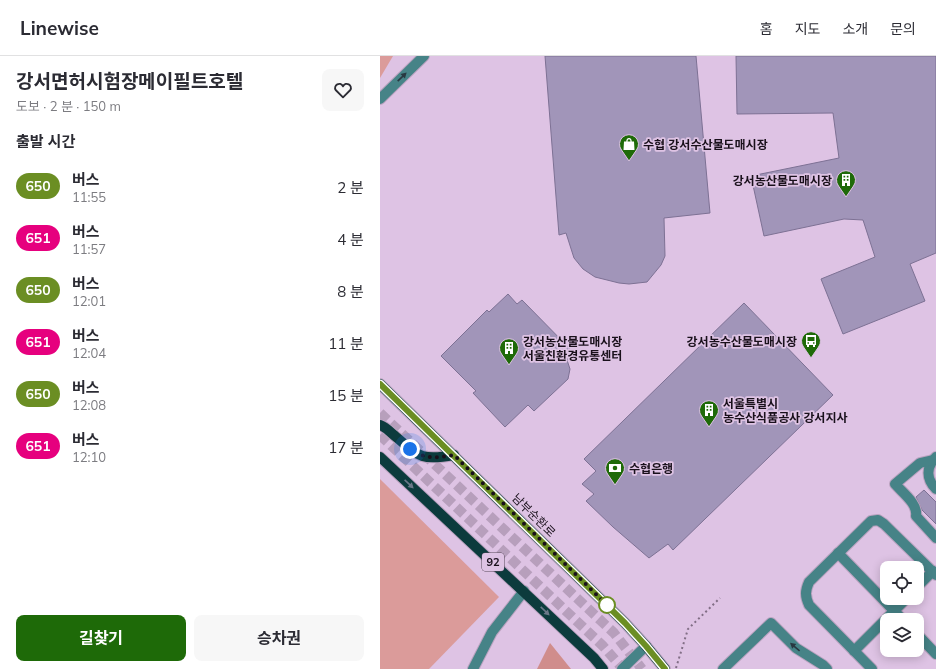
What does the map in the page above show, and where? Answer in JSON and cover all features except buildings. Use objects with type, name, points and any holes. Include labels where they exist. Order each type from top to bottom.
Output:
[{"type":"main road","name":"남부순환로","points":[[380,384],[614,612],[665,669]]},
{"type":"main road","points":[[380,425],[386,428],[420,456],[435,458],[454,455]]},
{"type":"main road","name":"92","points":[[380,457],[524,591],[594,658],[603,669]]},
{"type":"street","points":[[380,100],[424,56]]},
{"type":"street","points":[[935,459],[928,469],[928,476],[932,485],[936,489]]},
{"type":"street","points":[[935,459],[920,463],[895,484],[913,504],[917,511],[916,516],[936,538]]},
{"type":"street","points":[[872,669],[809,605],[806,597],[806,590],[809,582],[871,521],[878,520],[884,524],[934,573],[924,581]]},
{"type":"street","points":[[838,553],[894,611]]},
{"type":"street","points":[[473,669],[492,632],[524,591]]},
{"type":"street","points":[[854,651],[900,605]]},
{"type":"street","points":[[723,669],[771,623],[796,648],[827,669]]},
{"type":"street","points":[[924,641],[936,654]]},
{"type":"street","points":[[622,669],[646,646]]},
{"type":"path","points":[[676,669],[688,629],[720,598]]},
{"type":"shaded area","points":[[380,56],[393,56],[380,78]]},
{"type":"shaded area","points":[[380,479],[499,597],[429,669],[380,669]]},
{"type":"shaded area","points":[[550,643],[571,669],[537,669]]},
{"type":"tunnel","points":[[380,413],[614,633],[642,669]]},
{"type":"tunnel","points":[[380,435],[603,646],[623,669]]},
{"type":"bus line","name":"650","points":[[380,384],[625,623],[665,669]]},
{"type":"place","name":"수협 강서수산물도매시장","points":[[629,161]]},
{"type":"place","name":"강서농산물도매시장","points":[[846,197]]},
{"type":"place","name":"강서농수산물도매시장","points":[[811,358]]},
{"type":"place","name":"강서농산물도매시장 서울친환경유통센터","points":[[509,365]]},
{"type":"place","name":"서울특별시 농수산식품공사 강서지사","points":[[709,427]]},
{"type":"place","name":"수협은행","points":[[615,485]]},
{"type":"route","points":[[410,449],[420,456],[435,458],[454,455],[607,605]]}]
